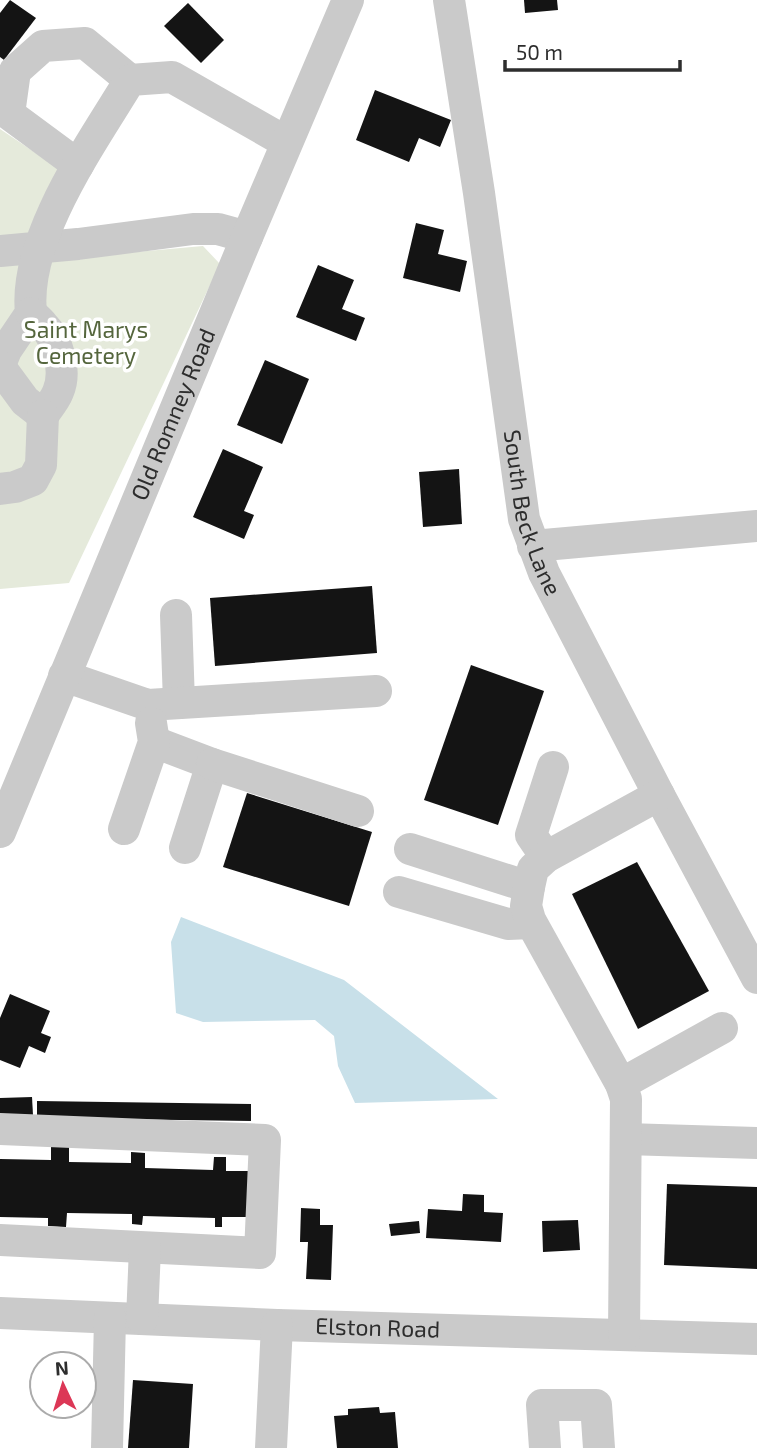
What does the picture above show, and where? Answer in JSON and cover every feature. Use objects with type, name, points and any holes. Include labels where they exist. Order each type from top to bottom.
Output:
[{"type":"street","name":"Old Romney Road","points":[[0,832],[286,142],[348,0]]},
{"type":"street","name":"South Beck Lane","points":[[449,0],[524,519],[544,573],[757,978]]},
{"type":"street","points":[[78,165],[9,114],[15,71],[43,46],[85,43],[130,80],[172,77],[286,142]]},
{"type":"street","points":[[0,489],[33,480],[41,466],[43,415],[59,392],[60,359],[54,341],[45,326],[31,313],[29,298],[38,248],[65,186],[130,80]]},
{"type":"street","points":[[0,251],[193,229],[218,229],[247,237]]},
{"type":"street","points":[[31,313],[6,350],[0,366],[25,401],[43,415]]},
{"type":"street","points":[[533,546],[757,526]]},
{"type":"street","points":[[124,829],[164,704],[176,615]]},
{"type":"street","points":[[64,676],[164,704],[376,691]]},
{"type":"street","points":[[154,742],[212,764],[358,811]]},
{"type":"street","points":[[185,848],[212,764]]},
{"type":"street","points":[[546,857],[531,835],[553,767]]},
{"type":"street","points":[[624,1335],[626,1099],[621,1084],[531,923],[527,906],[533,869],[546,857],[659,795]]},
{"type":"street","points":[[410,849],[529,887]]},
{"type":"street","points":[[399,892],[508,924],[531,923]]},
{"type":"street","points":[[621,1084],[722,1028]]},
{"type":"street","points":[[0,1129],[265,1140],[260,1253],[0,1240]]},
{"type":"street","points":[[626,1139],[757,1143]]},
{"type":"street","points":[[142,1319],[145,1248]]},
{"type":"street","name":"Elston Road","points":[[0,1313],[277,1325],[757,1339]]},
{"type":"street","points":[[107,1448],[110,1318]]},
{"type":"street","points":[[271,1448],[277,1325]]},
{"type":"street","points":[[545,1448],[542,1405],[596,1405],[599,1448]]},
{"type":"green space","name":"Saint Marys Cemetery","points":[[0,129],[61,170],[24,262],[203,246],[220,264],[69,583],[0,589]]},
{"type":"water","points":[[181,917],[344,980],[498,1099],[355,1103],[338,1066],[334,1036],[315,1020],[203,1022],[176,1013],[171,942]]},
{"type":"building","points":[[10,0],[36,18],[4,60],[0,57],[0,13]]},
{"type":"building","points":[[524,0],[557,0],[558,10],[525,13]]},
{"type":"building","points":[[188,3],[224,40],[201,63],[164,26]]},
{"type":"building","points":[[375,90],[451,120],[440,147],[419,138],[409,162],[356,140]]},
{"type":"building","points":[[416,223],[444,230],[438,254],[467,261],[460,292],[403,278]]},
{"type":"building","points":[[318,265],[354,280],[342,309],[365,318],[356,341],[296,317]]},
{"type":"building","points":[[265,360],[309,379],[282,444],[237,425]]},
{"type":"building","points":[[223,449],[263,467],[244,511],[254,515],[244,539],[193,517]]},
{"type":"building","points":[[459,469],[462,524],[423,527],[419,472]]},
{"type":"building","points":[[372,586],[377,653],[215,666],[210,598]]},
{"type":"building","points":[[471,665],[544,691],[498,825],[424,800]]},
{"type":"building","points":[[247,793],[372,832],[349,906],[223,867]]},
{"type":"building","points":[[637,862],[709,991],[638,1029],[572,894]]},
{"type":"building","points":[[10,994],[50,1011],[41,1033],[51,1037],[45,1053],[29,1046],[20,1068],[0,1060],[0,1018]]},
{"type":"building","points":[[32,1097],[33,1115],[0,1116],[0,1098]]},
{"type":"building","points":[[37,1101],[251,1104],[251,1121],[37,1118]]},
{"type":"building","points":[[51,1147],[69,1147],[69,1162],[131,1163],[131,1152],[145,1153],[145,1168],[213,1170],[214,1157],[226,1157],[226,1171],[250,1171],[249,1217],[222,1217],[222,1227],[215,1227],[215,1218],[143,1216],[142,1225],[132,1224],[132,1214],[67,1213],[66,1227],[48,1226],[48,1218],[0,1217],[0,1159],[51,1160]]},
{"type":"building","points":[[667,1184],[757,1187],[757,1269],[664,1265]]},
{"type":"building","points":[[463,1194],[484,1195],[484,1212],[503,1213],[501,1242],[426,1238],[428,1209],[462,1211]]},
{"type":"building","points":[[301,1208],[320,1209],[320,1225],[333,1225],[331,1280],[306,1279],[308,1242],[300,1242]]},
{"type":"building","points":[[578,1220],[580,1250],[543,1252],[542,1221]]},
{"type":"building","points":[[419,1221],[420,1233],[391,1236],[389,1224]]},
{"type":"building","points":[[133,1380],[193,1384],[189,1448],[128,1448]]},
{"type":"building","points":[[379,1407],[380,1413],[395,1412],[398,1448],[337,1448],[334,1416],[348,1415],[348,1409]]}]
